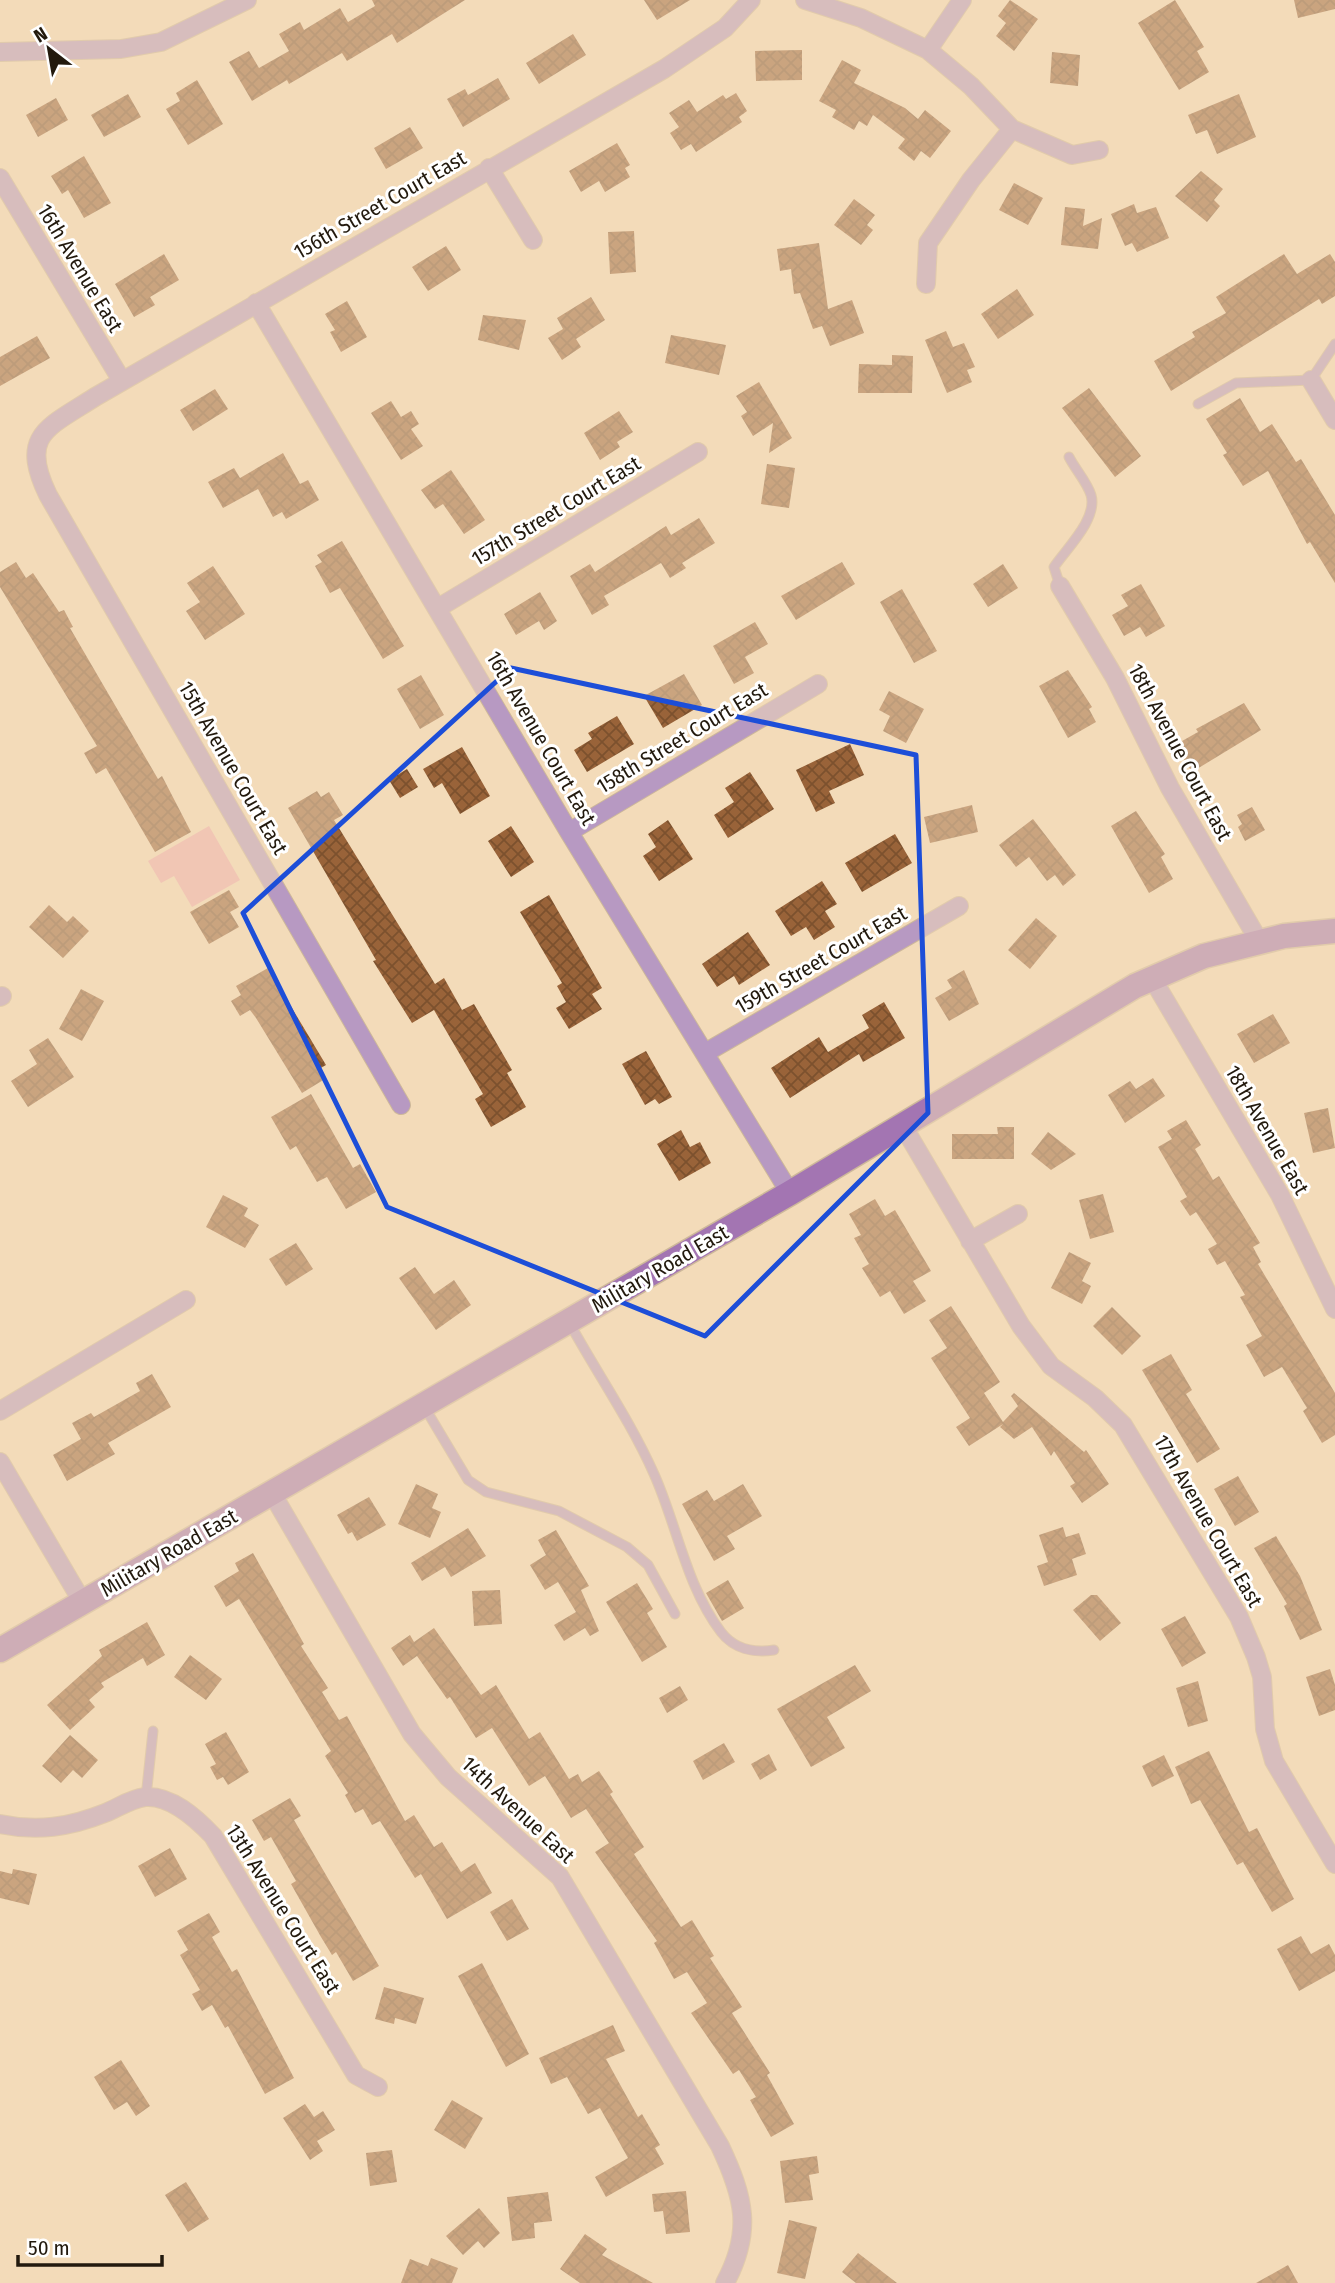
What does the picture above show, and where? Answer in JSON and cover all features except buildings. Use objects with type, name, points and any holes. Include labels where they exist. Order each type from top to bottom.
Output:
[{"type":"street","points":[[0,52],[121,49],[161,42],[218,17],[247,0]]},
{"type":"street","name":"156th Street Court East","points":[[34,451],[47,432],[66,415],[489,167],[664,69],[725,28],[751,0]]},
{"type":"street","points":[[805,0],[861,18],[928,50],[971,86],[1012,129],[1072,155],[1099,150]]},
{"type":"street","points":[[928,50],[962,0]]},
{"type":"street","points":[[926,284],[928,243],[971,180],[1012,129]]},
{"type":"street","points":[[489,167],[533,240]]},
{"type":"street","name":"16th Avenue East","points":[[0,178],[122,381]]},
{"type":"street","name":"16th Avenue Court East","points":[[256,303],[569,832],[790,1193]]},
{"type":"street","points":[[1311,380],[1335,420]]},
{"type":"street","name":"15th Avenue Court East","points":[[34,451],[38,475],[48,495],[401,1105]]},
{"type":"street","name":"157th Street Court East","points":[[438,608],[698,452]]},
{"type":"street","name":"18th Avenue Court East","points":[[1059,586],[1115,678],[1170,788],[1259,941]]},
{"type":"street","name":"158th Street Court East","points":[[569,832],[818,684]]},
{"type":"street","name":"159th Street Court East","points":[[705,1053],[959,906]]},
{"type":"street","name":"Military Road East","points":[[0,1650],[569,1322],[1152,978],[1204,956],[1259,941],[1335,931]]},
{"type":"street","name":"18th Avenue East","points":[[1152,978],[1280,1195],[1335,1309]]},
{"type":"street","name":"17th Avenue Court East","points":[[903,1126],[1021,1326],[1051,1366],[1095,1398],[1123,1425],[1137,1444],[1233,1607],[1248,1634],[1262,1676],[1265,1729],[1274,1760],[1335,1864]]},
{"type":"street","points":[[970,1241],[1018,1214]]},
{"type":"street","points":[[0,1410],[186,1300]]},
{"type":"street","points":[[0,1462],[83,1603]]},
{"type":"street","name":"14th Avenue East","points":[[273,1494],[412,1734],[448,1777],[560,1877],[720,2146],[733,2174],[743,2216],[743,2234],[737,2261],[725,2283]]},
{"type":"street","points":[[0,1824],[54,1829],[82,1822],[146,1797]]},
{"type":"street","name":"13th Avenue Court East","points":[[146,1797],[164,1800],[183,1810],[213,1836],[356,2075],[378,2087]]},
{"type":"lane","points":[[1198,404],[1236,383],[1311,380],[1335,344]]},
{"type":"lane","points":[[1059,586],[1054,567],[1086,522],[1092,508],[1091,495],[1069,457]]},
{"type":"lane","points":[[569,1322],[654,1475],[700,1597],[722,1634],[739,1647],[759,1653],[774,1650]]},
{"type":"lane","points":[[424,1406],[468,1480],[486,1492],[559,1511],[627,1547],[648,1565],[675,1614]]},
{"type":"lane","points":[[146,1797],[153,1731]]},
{"type":"highlighted area","points":[[511,668],[916,755],[928,1113],[705,1336],[387,1207],[243,913]]},
{"type":"shaded area","points":[[209,826],[240,880],[192,907],[174,876],[161,883],[148,861]]}]
